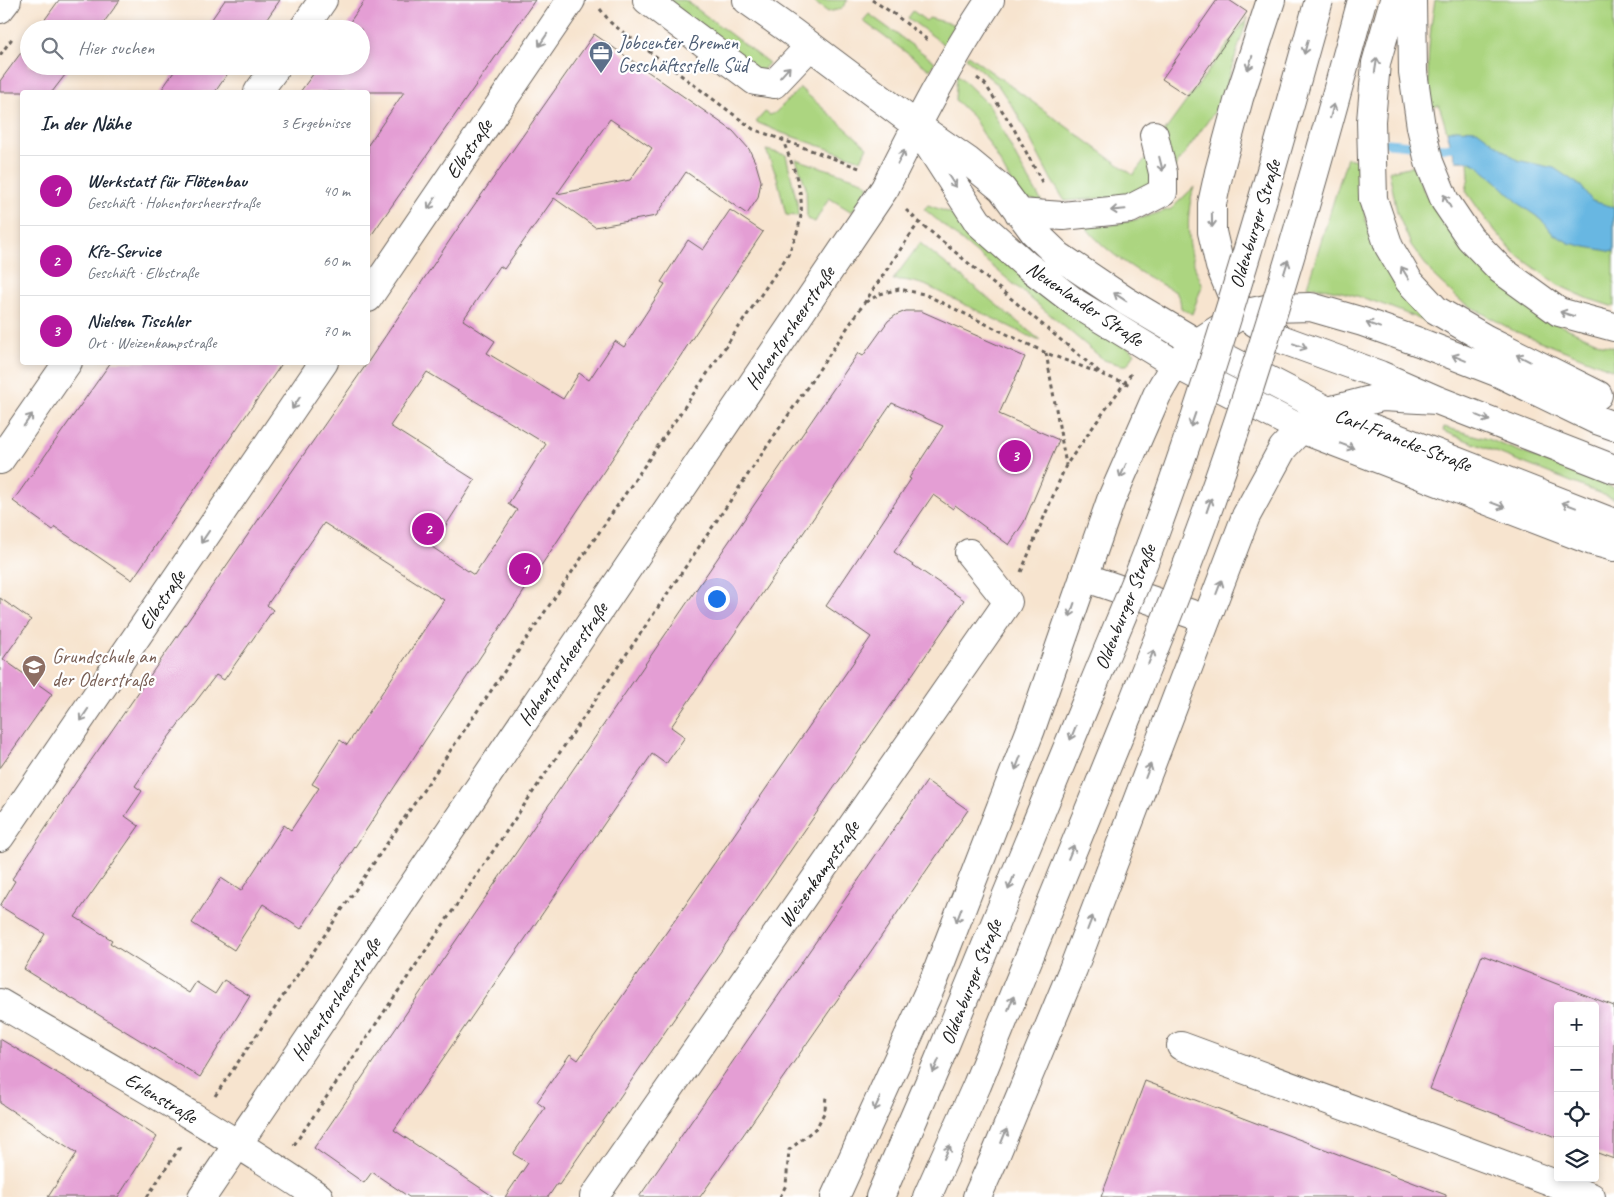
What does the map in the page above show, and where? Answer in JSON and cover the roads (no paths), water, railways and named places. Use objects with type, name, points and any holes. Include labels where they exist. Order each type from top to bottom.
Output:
[{"type":"main road","points":[[0,9],[1,0]]},
{"type":"main road","points":[[0,9],[7,0]]},
{"type":"main road","points":[[309,20],[323,0]]},
{"type":"main road","name":"Elbstraße","points":[[370,295],[571,0]]},
{"type":"main road","points":[[647,0],[755,82],[774,84],[810,46]]},
{"type":"main road","name":"Neuenlander Straße","points":[[747,0],[916,126],[968,160],[1002,189],[1034,232],[1059,256],[1126,301],[1198,343]]},
{"type":"main road","name":"Hohentorsheerstraße","points":[[202,1197],[885,188],[964,38],[990,0]]},
{"type":"main road","points":[[1271,0],[1239,98],[1212,204],[1212,232],[1220,266],[1242,314],[1280,339],[1380,375],[1437,400],[1614,468]]},
{"type":"main road","name":"Oldenburger Straße","points":[[880,1197],[938,1062],[1157,528],[1215,356],[1278,149],[1319,0]]},
{"type":"main road","name":"Oldenburger Straße","points":[[927,1197],[977,1085],[1133,702],[1208,509],[1259,358],[1324,140],[1362,0]]},
{"type":"main road","points":[[1394,0],[1376,63],[1371,121],[1373,199],[1389,247],[1409,281],[1436,310],[1486,339],[1606,397]]},
{"type":"main road","points":[[1412,0],[1413,72],[1421,127],[1429,162],[1445,200],[1470,238],[1501,270],[1560,312],[1614,327]]},
{"type":"main road","points":[[259,90],[270,75]]},
{"type":"main road","name":"Neuenlander Straße","points":[[916,126],[978,222],[1025,264],[1077,304],[1176,364],[1301,429]]},
{"type":"main road","points":[[1019,213],[1063,216],[1130,209],[1162,192],[1163,173],[1154,136]]},
{"type":"main road","points":[[835,1197],[934,980],[1031,729],[1111,500],[1157,395],[1176,364],[1198,343],[1242,314],[1271,308],[1311,307],[1372,325],[1499,374],[1594,419],[1614,426]]},
{"type":"main road","name":"Carl-Francke-Straße","points":[[1198,343],[1328,411],[1614,523]]},
{"type":"main road","points":[[0,460],[66,365]]},
{"type":"main road","name":"Elbstraße","points":[[0,837],[322,365]]},
{"type":"main road","points":[[1499,374],[1606,397]]},
{"type":"main road","points":[[977,1197],[1073,969],[1246,516],[1283,448],[1314,418],[1328,411],[1382,397],[1437,400]]},
{"type":"main road","name":"Carl-Francke-Straße","points":[[1301,429],[1592,541],[1614,547]]},
{"type":"main road","name":"Weizenkampstraße","points":[[594,1197],[1008,602],[969,553]]},
{"type":"main road","points":[[1084,577],[1206,619]]},
{"type":"main road","name":"Erlenstraße","points":[[0,1003],[238,1144],[319,1197]]},
{"type":"main road","points":[[1181,1046],[1587,1196]]},
{"type":"water","points":[[1456,129],[1477,130],[1517,160],[1554,168],[1581,186],[1592,201],[1614,207],[1614,252],[1569,243],[1552,233],[1542,220],[1523,207],[1477,165],[1468,161],[1456,161],[1447,132]]},
{"type":"waterway","points":[[1388,143],[1445,148],[1462,145]]},
{"type":"place","name":"Jobcenter Bremen Geschäftsstelle Süd","points":[[601,74]]},
{"type":"place","name":"Nielsen Tischler","points":[[1015,456]]},
{"type":"place","name":"Kfz-Service","points":[[428,529]]},
{"type":"place","name":"Werkstatt für Flötenbau","points":[[525,569]]},
{"type":"place","name":"Grundschule an der Oderstraße","points":[[34,688]]}]
